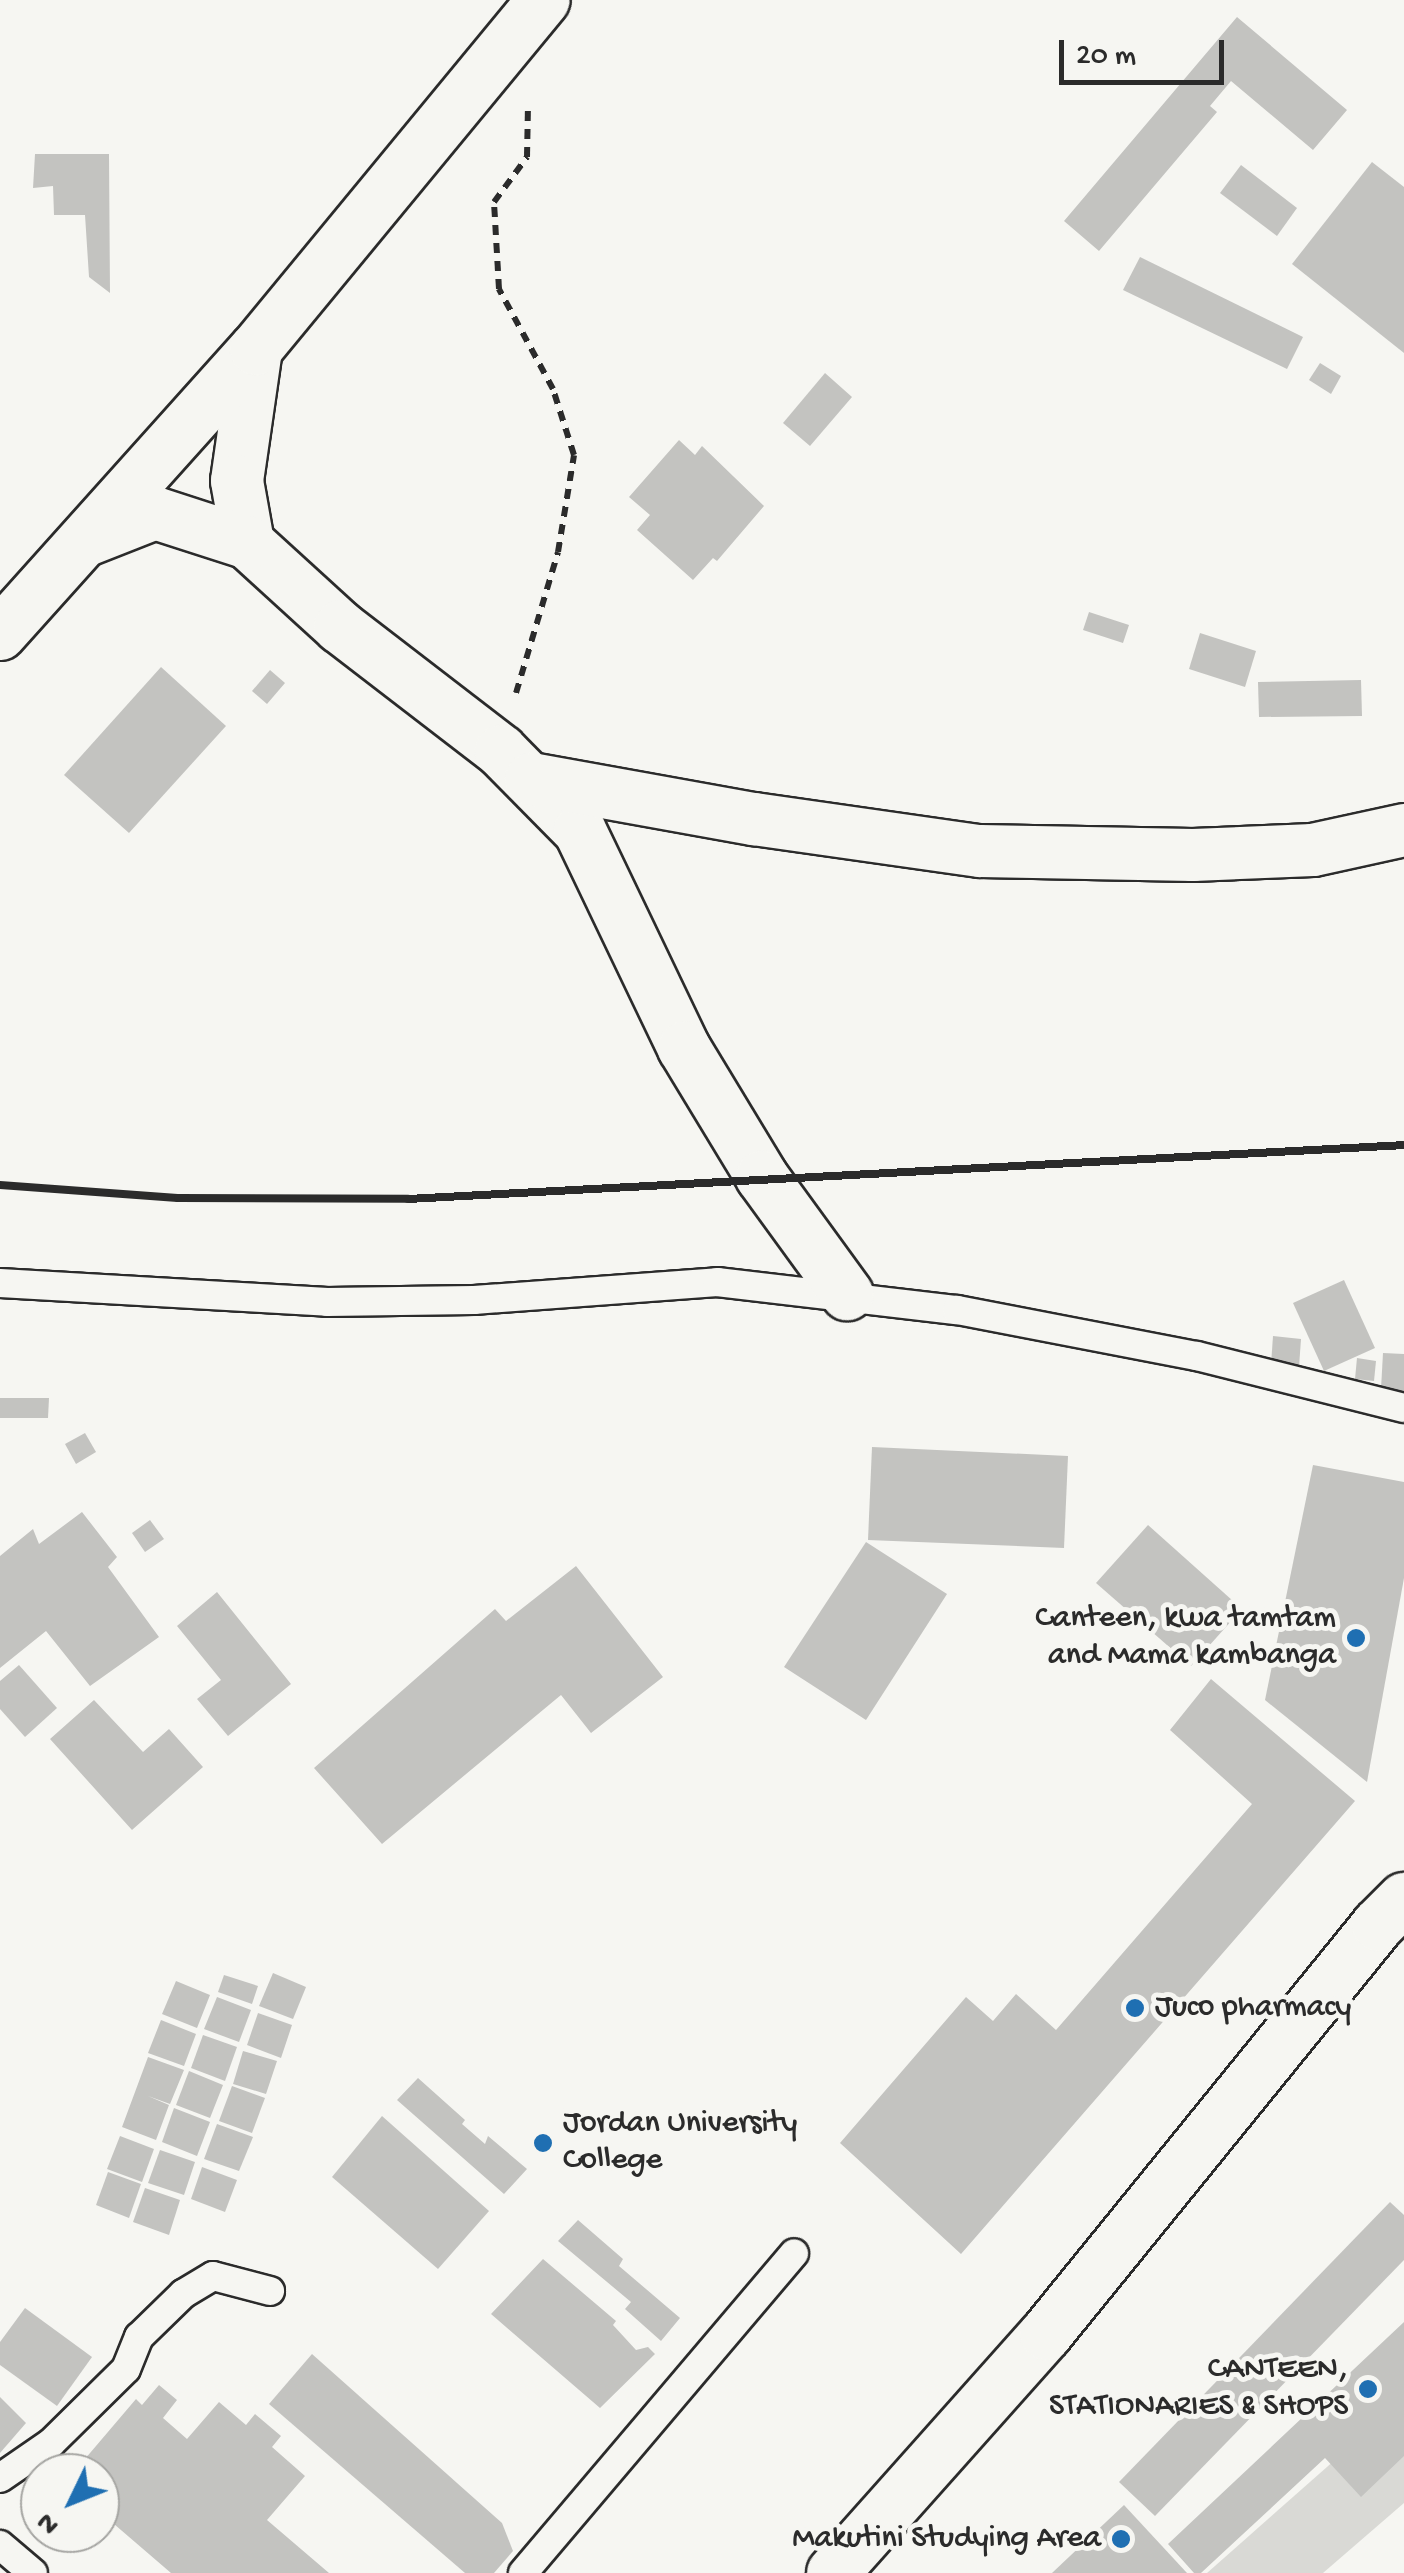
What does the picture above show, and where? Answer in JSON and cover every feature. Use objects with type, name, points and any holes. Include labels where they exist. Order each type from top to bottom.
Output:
[{"type":"street","points":[[0,634],[256,349],[423,152],[520,11]]},
{"type":"street","points":[[248,544],[238,482],[256,349]]},
{"type":"street","points":[[78,544],[155,513],[248,544],[340,626],[516,765],[580,832],[684,1048],[762,1177],[848,1294]]},
{"type":"street","points":[[516,765],[754,819],[980,850],[1193,855],[1313,850],[1404,830]]},
{"type":"street","points":[[833,2573],[1046,2334],[1395,1926]]},
{"type":"lane","points":[[0,1282],[327,1302],[474,1300],[717,1282],[848,1294],[1197,1356],[1404,1408]]},
{"type":"lane","points":[[523,2573],[794,2254]]},
{"type":"lane","points":[[0,2478],[51,2443],[126,2369],[139,2337],[183,2294],[213,2276],[270,2291]]},
{"type":"lane","points":[[0,2544],[32,2573]]},
{"type":"path","points":[[516,765],[574,455],[554,389],[498,290],[494,202],[526,157],[528,78],[520,11]]},
{"type":"shaded area","points":[[1404,2399],[1404,2503],[1323,2573],[1207,2573]]},
{"type":"building","points":[[1237,17],[1347,110],[1313,150],[1231,81],[1210,106],[1217,112],[1099,251],[1064,221]]},
{"type":"building","points":[[35,154],[109,154],[110,293],[89,277],[85,215],[54,215],[53,186],[33,188]]},
{"type":"building","points":[[1372,162],[1404,187],[1404,353],[1292,264]]},
{"type":"building","points":[[1241,165],[1297,208],[1277,236],[1220,193]]},
{"type":"building","points":[[1140,257],[1303,337],[1287,369],[1123,290]]},
{"type":"building","points":[[1320,363],[1341,376],[1331,394],[1309,380]]},
{"type":"building","points":[[825,373],[852,397],[810,446],[783,423]]},
{"type":"building","points":[[679,440],[695,455],[702,446],[764,506],[717,561],[713,558],[693,580],[637,530],[650,515],[629,497]]},
{"type":"building","points":[[1089,612],[1129,625],[1123,643],[1083,630]]},
{"type":"building","points":[[1200,633],[1256,651],[1245,687],[1189,669]]},
{"type":"building","points":[[161,667],[226,726],[129,833],[64,775]]},
{"type":"building","points":[[270,670],[285,683],[267,704],[252,691]]},
{"type":"building","points":[[1361,680],[1362,716],[1259,717],[1258,682]]},
{"type":"building","points":[[1344,1280],[1375,1348],[1324,1371],[1293,1303]]},
{"type":"building","points":[[1273,1336],[1301,1339],[1299,1367],[1271,1365]]},
{"type":"building","points":[[1383,1353],[1404,1354],[1404,1391],[1381,1389]]},
{"type":"building","points":[[1357,1358],[1376,1361],[1374,1381],[1355,1379]]},
{"type":"building","points":[[0,1398],[49,1398],[48,1418],[0,1418]]},
{"type":"building","points":[[85,1433],[96,1452],[76,1464],[65,1444]]},
{"type":"building","points":[[872,1447],[1068,1456],[1064,1548],[868,1540]]},
{"type":"building","points":[[1313,1465],[1404,1482],[1404,1578],[1367,1782],[1265,1700]]},
{"type":"building","points":[[82,1512],[117,1557],[108,1567],[159,1637],[90,1686],[46,1631],[0,1668],[0,1556],[33,1529],[39,1544]]},
{"type":"building","points":[[150,1520],[164,1539],[145,1552],[132,1533]]},
{"type":"building","points":[[1148,1525],[1242,1609],[1191,1666],[1096,1583]]},
{"type":"building","points":[[866,1542],[947,1594],[866,1720],[784,1667]]},
{"type":"building","points":[[576,1566],[663,1677],[591,1733],[561,1695],[382,1844],[314,1768],[495,1609],[506,1621]]},
{"type":"building","points":[[217,1592],[291,1684],[228,1736],[197,1699],[221,1680],[177,1626]]},
{"type":"building","points":[[19,1665],[57,1708],[25,1737],[0,1709],[0,1681]]},
{"type":"building","points":[[1211,1679],[1355,1801],[961,2254],[840,2143],[966,1997],[993,2021],[1016,1994],[1056,2030],[1252,1804],[1170,1730]]},
{"type":"building","points":[[94,1700],[143,1752],[169,1729],[203,1767],[132,1830],[50,1739]]},
{"type":"building","points":[[273,1973],[306,1987],[293,2019],[259,2006]]},
{"type":"building","points":[[224,1975],[258,1986],[252,2004],[218,1992]]},
{"type":"building","points":[[176,1981],[210,1995],[197,2028],[162,2014]]},
{"type":"building","points":[[217,1997],[251,2010],[239,2042],[204,2029]]},
{"type":"building","points":[[258,2013],[292,2025],[281,2058],[247,2045]]},
{"type":"building","points":[[161,2020],[196,2034],[184,2066],[148,2053]]},
{"type":"building","points":[[203,2035],[237,2047],[225,2081],[191,2068]]},
{"type":"building","points":[[243,2051],[277,2061],[266,2094],[233,2084]]},
{"type":"building","points":[[148,2057],[184,2070],[170,2104],[148,2096],[169,2105],[156,2140],[122,2127]]},
{"type":"building","points":[[189,2071],[223,2085],[210,2118],[176,2105]]},
{"type":"building","points":[[418,2078],[465,2120],[462,2124],[485,2144],[488,2136],[527,2169],[504,2194],[397,2100]]},
{"type":"building","points":[[232,2086],[265,2098],[252,2133],[219,2121]]},
{"type":"building","points":[[174,2108],[210,2122],[197,2156],[162,2142]]},
{"type":"building","points":[[382,2116],[489,2211],[438,2269],[332,2177]]},
{"type":"building","points":[[217,2124],[253,2137],[239,2171],[204,2159]]},
{"type":"building","points":[[120,2136],[154,2149],[142,2182],[107,2169]]},
{"type":"building","points":[[160,2150],[195,2162],[184,2195],[148,2183]]},
{"type":"building","points":[[202,2167],[237,2180],[225,2212],[191,2199]]},
{"type":"building","points":[[108,2172],[141,2184],[129,2218],[96,2205]]},
{"type":"building","points":[[145,2188],[180,2200],[169,2235],[133,2222]]},
{"type":"building","points":[[1390,2202],[1404,2215],[1404,2260],[1155,2516],[1119,2482]]},
{"type":"building","points":[[578,2220],[623,2259],[619,2266],[680,2318],[661,2341],[625,2309],[631,2302],[558,2241]]},
{"type":"building","points":[[543,2259],[616,2321],[613,2325],[636,2350],[648,2347],[655,2354],[600,2408],[491,2314]]},
{"type":"building","points":[[25,2308],[92,2357],[57,2406],[0,2365],[0,2342]]},
{"type":"building","name":"CANTEEN, STATIONARIES & SHOPS","points":[[1404,2322],[1404,2456],[1361,2497],[1325,2458],[1201,2573],[1194,2573],[1168,2544]]},
{"type":"building","points":[[312,2354],[502,2523],[513,2551],[494,2573],[465,2573],[269,2404]]},
{"type":"building","points":[[159,2385],[177,2400],[163,2418],[187,2439],[219,2402],[246,2425],[255,2414],[281,2436],[272,2447],[305,2476],[267,2520],[329,2573],[171,2573],[120,2529],[120,2453],[90,2453],[136,2399],[142,2405]]},
{"type":"building","points":[[0,2397],[26,2423],[0,2453]]},
{"type":"building","name":"Makutini Studying Area","points":[[1124,2505],[1187,2573],[1052,2573]]},
{"type":"railway","points":[[0,1185],[178,1198],[408,1199],[1404,1145]]},
{"type":"place","name":"Canteen, kwa tamtam and Mama kambanga","points":[[1356,1638]]},
{"type":"place","name":"Juco pharmacy","points":[[1135,2008]]},
{"type":"place","name":"Jordan University College","points":[[543,2143]]},
{"type":"place","name":"CANTEEN, STATIONARIES & SHOPS","points":[[1368,2389]]},
{"type":"place","name":"Makutini Studying Area","points":[[1121,2539]]}]
